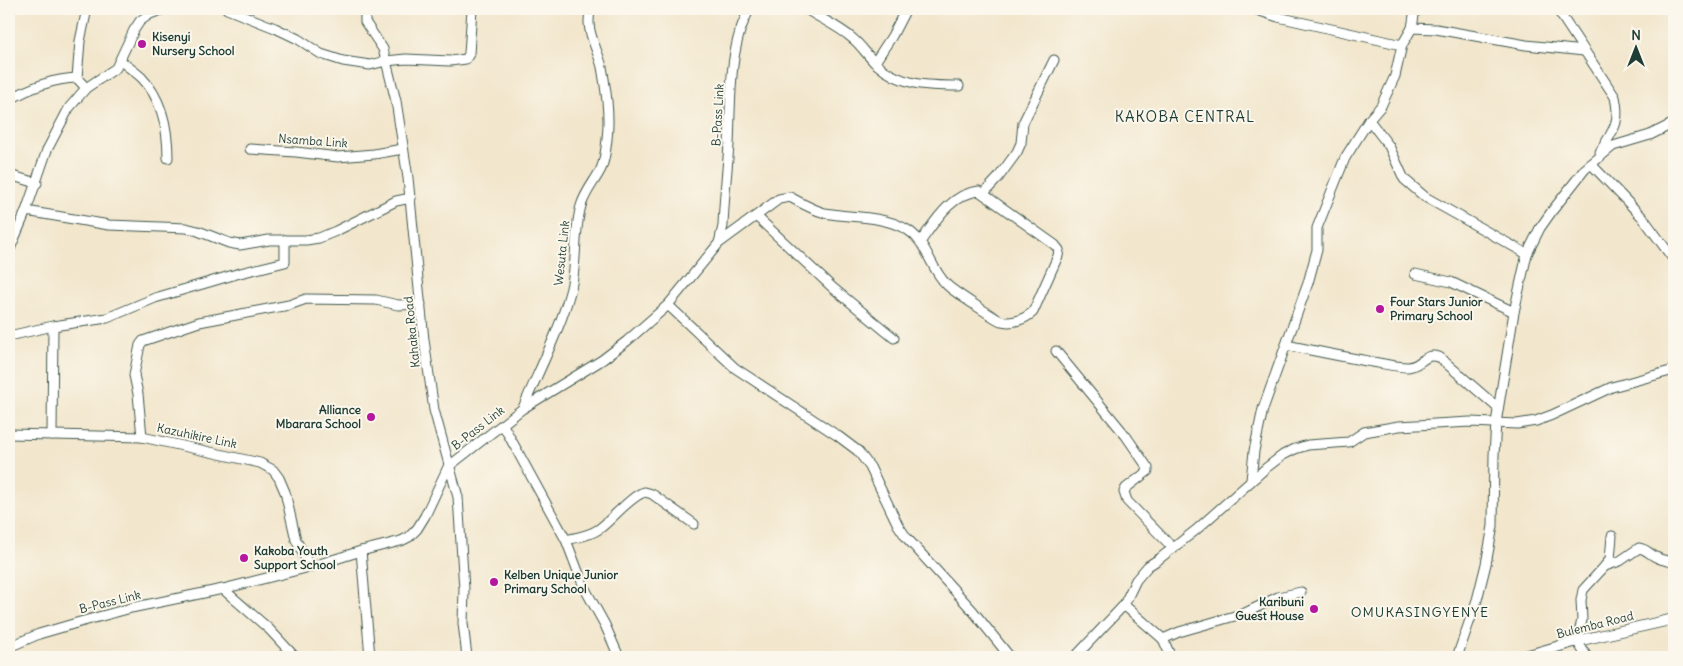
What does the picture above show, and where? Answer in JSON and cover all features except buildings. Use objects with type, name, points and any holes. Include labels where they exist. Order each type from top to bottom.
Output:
[{"type":"main road","name":"Bulemba Road","points":[[1522,657],[1577,641],[1674,619]]},
{"type":"street","points":[[86,88],[77,78],[80,41],[87,9]]},
{"type":"street","points":[[9,251],[37,183],[47,150],[69,108],[86,88],[116,68],[140,21],[150,14],[164,9]]},
{"type":"street","points":[[226,9],[289,34],[331,58],[370,66],[386,61],[461,61],[466,59],[469,54],[472,9]]},
{"type":"street","name":"Kahaka Road","points":[[365,9],[365,22],[383,49],[396,101],[411,198],[434,410],[448,467],[458,497],[464,589],[463,624],[467,657]]},
{"type":"street","name":"Wesuta Link","points":[[522,409],[559,323],[570,292],[574,266],[576,223],[582,204],[601,168],[605,155],[607,97],[601,66],[588,25],[591,9]]},
{"type":"street","name":"B-Pass Link","points":[[9,647],[40,634],[80,622],[131,608],[223,589],[310,567],[401,541],[409,537],[426,516],[448,467],[522,409],[602,360],[627,341],[668,305],[719,243],[723,226],[731,87],[735,55],[745,17],[750,9]]},
{"type":"street","points":[[806,9],[852,38],[875,62],[890,74],[922,86],[959,86]]},
{"type":"street","points":[[875,62],[892,36],[906,9]]},
{"type":"street","points":[[1254,9],[1278,17],[1402,45]]},
{"type":"street","points":[[1251,480],[1254,451],[1262,416],[1317,250],[1317,228],[1345,158],[1369,120],[1381,106],[1395,76],[1402,45],[1412,28],[1415,9]]},
{"type":"street","points":[[1557,9],[1615,97],[1617,123],[1594,161]]},
{"type":"street","points":[[1412,28],[1436,29],[1526,45],[1584,51]]},
{"type":"street","points":[[984,194],[1017,152],[1021,143],[1023,123],[1054,60]]},
{"type":"street","points":[[121,61],[142,78],[157,102],[166,128],[168,158]]},
{"type":"street","points":[[9,100],[52,80],[77,78]]},
{"type":"street","points":[[1369,120],[1389,146],[1404,179],[1412,186],[1425,197],[1527,254]]},
{"type":"street","points":[[1456,657],[1477,600],[1486,564],[1492,526],[1496,423],[1514,312],[1527,254],[1540,228],[1585,169],[1612,146],[1650,135],[1674,123]]},
{"type":"street","name":"Nsamba Link","points":[[250,150],[296,152],[338,157],[403,149]]},
{"type":"street","points":[[1594,161],[1643,218],[1674,260]]},
{"type":"street","points":[[9,175],[37,183]]},
{"type":"street","points":[[719,243],[779,199],[790,197],[825,213],[896,224],[915,235],[921,241],[927,256],[947,285],[1002,321],[1017,321],[1033,312],[1059,250],[1055,245],[979,191],[958,198],[943,210],[921,241]]},
{"type":"street","points":[[26,211],[109,225],[186,228],[240,245],[269,240],[319,238],[396,201],[411,198]]},
{"type":"street","points":[[756,216],[833,288],[894,338]]},
{"type":"street","points":[[9,336],[54,326],[107,318],[154,298],[286,262],[286,240]]},
{"type":"street","points":[[1415,274],[1451,282],[1514,312]]},
{"type":"street","points":[[142,437],[138,394],[134,375],[140,345],[143,341],[199,322],[288,306],[306,300],[376,300],[398,305],[421,304]]},
{"type":"street","points":[[668,305],[735,368],[858,451],[870,467],[898,525],[906,537],[973,611],[1010,657]]},
{"type":"street","points":[[52,434],[54,326]]},
{"type":"street","points":[[1286,345],[1364,361],[1410,367],[1416,366],[1428,356],[1439,357],[1498,408]]},
{"type":"street","points":[[1056,351],[1126,436],[1148,468],[1148,471],[1126,488],[1124,496],[1173,548]]},
{"type":"street","points":[[1076,657],[1124,605],[1136,580],[1148,566],[1173,548],[1238,494],[1251,480],[1283,455],[1308,445],[1349,442],[1364,432],[1399,426],[1470,422],[1518,424],[1536,421],[1612,387],[1674,370]]},
{"type":"street","points":[[503,425],[566,540],[584,587],[606,625],[619,657]]},
{"type":"street","name":"Kazuhikire Link","points":[[9,434],[142,437],[260,463],[273,470],[279,478],[285,492],[296,540],[310,567]]},
{"type":"street","points":[[566,540],[586,535],[601,528],[636,496],[645,492],[652,494],[694,524]]},
{"type":"street","points":[[1587,657],[1577,641],[1582,620],[1580,600],[1584,590],[1610,559],[1612,536]]},
{"type":"street","points":[[1605,566],[1620,561],[1638,548],[1658,559],[1674,563]]},
{"type":"street","points":[[361,551],[370,657]]},
{"type":"street","points":[[223,589],[296,657]]},
{"type":"street","points":[[1163,639],[1179,632],[1245,612],[1278,597],[1302,592]]},
{"type":"street","points":[[1124,605],[1163,639],[1172,657]]},
{"type":"place","name":"Kisenyi Nursery School","points":[[142,44]]},
{"type":"place","name":"Four Stars Junior Primary School","points":[[1380,309]]},
{"type":"place","name":"Alliance Mbarara School","points":[[371,417]]},
{"type":"place","name":"Kakoba Youth Support School","points":[[244,558]]},
{"type":"place","name":"Kelben Unique Junior Primary School","points":[[494,582]]},
{"type":"place","name":"Karibuni Guest House","points":[[1314,609]]},
{"type":"district","name":"KAKOBA CENTRAL","points":[[1185,117]]},
{"type":"district","name":"OMUKASINGYENYE","points":[[1420,612]]}]
